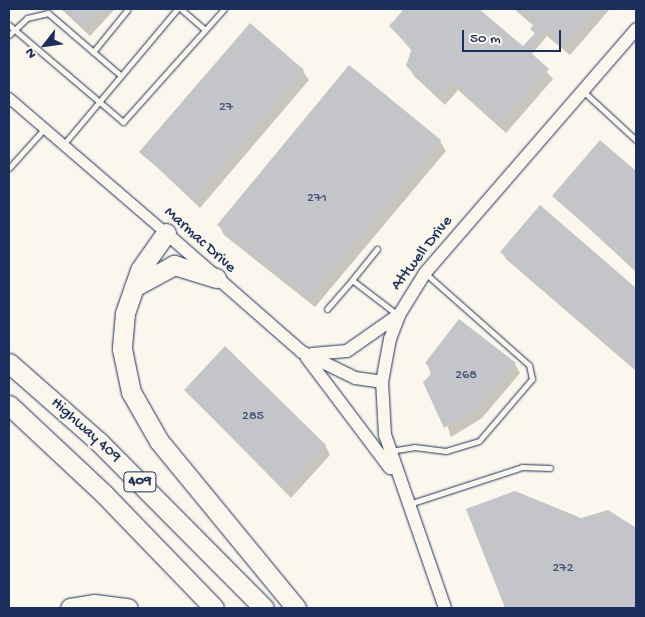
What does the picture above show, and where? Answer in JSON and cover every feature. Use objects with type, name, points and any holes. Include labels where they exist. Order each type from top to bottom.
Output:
[{"type":"highway","points":[[166,233],[133,287],[122,349],[138,409],[159,441],[296,608]]},
{"type":"highway","points":[[133,287],[152,273],[174,265],[216,278]]},
{"type":"highway","name":"Highway 409","points":[[9,363],[98,442],[264,608]]},
{"type":"highway","name":"Highway 409","points":[[9,406],[104,494],[214,608]]},
{"type":"highway","points":[[70,608],[94,604],[128,608]]},
{"type":"street","name":"Attwell Drive","points":[[445,608],[390,452],[382,382],[398,315],[425,273],[636,28]]},
{"type":"street","name":"Marmac Drive","points":[[9,98],[302,352],[338,372],[382,382]]},
{"type":"street","points":[[302,352],[324,357],[347,351],[398,315]]},
{"type":"street","points":[[302,352],[401,484]]},
{"type":"lane","points":[[92,52],[128,9]]},
{"type":"lane","points":[[63,145],[95,103],[177,9]]},
{"type":"lane","points":[[181,9],[205,30]]},
{"type":"lane","points":[[11,28],[116,120],[128,119],[224,9]]},
{"type":"lane","points":[[9,35],[11,28],[39,12],[48,13],[120,75]]},
{"type":"lane","points":[[583,91],[636,140]]},
{"type":"lane","points":[[9,168],[44,128]]},
{"type":"lane","points":[[327,309],[377,249]]},
{"type":"lane","points":[[390,452],[414,447],[446,451],[479,441],[532,379],[529,365],[425,273]]},
{"type":"lane","points":[[352,280],[398,315]]},
{"type":"lane","points":[[409,504],[522,467],[550,468]]},
{"type":"building","points":[[64,9],[100,9],[84,27]]},
{"type":"building","points":[[404,9],[479,9],[523,46],[535,33],[530,29],[536,22],[521,9],[596,9],[564,46],[545,30],[528,50],[549,69],[500,124],[452,81],[439,96],[406,66],[412,48],[389,26]]},
{"type":"building","points":[[250,23],[304,70],[194,199],[139,152]]},
{"type":"building","points":[[349,65],[441,140],[309,298],[217,225]]},
{"type":"building","points":[[600,140],[636,171],[636,269],[552,196]]},
{"type":"building","points":[[540,205],[636,288],[636,369],[500,252]]},
{"type":"building","points":[[459,319],[516,363],[477,408],[444,428],[423,382],[434,371],[425,363]]},
{"type":"building","points":[[225,346],[326,445],[284,489],[184,390]]},
{"type":"building","points":[[515,491],[581,518],[608,510],[635,527],[636,608],[505,608],[466,509]]}]
